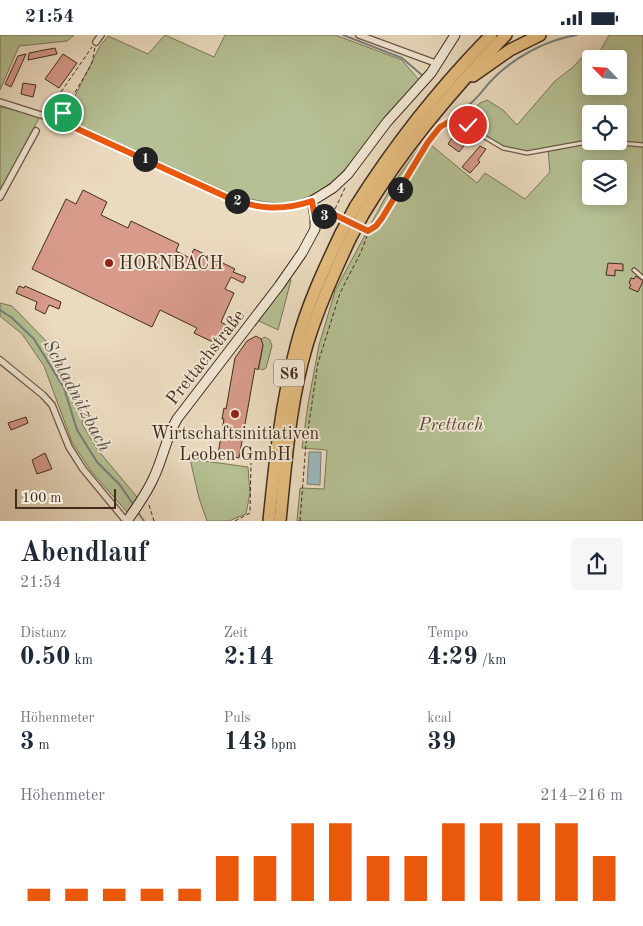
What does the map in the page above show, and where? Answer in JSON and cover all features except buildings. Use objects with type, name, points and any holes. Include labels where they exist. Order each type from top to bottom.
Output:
[{"type":"highway","points":[[479,48],[487,35]]},
{"type":"highway","name":"S6","points":[[269,521],[285,392],[297,342],[316,287],[398,142],[434,97],[491,35]]},
{"type":"highway","name":"S6","points":[[359,210],[462,81],[506,35]]},
{"type":"highway","points":[[462,81],[480,72],[526,39],[540,35]]},
{"type":"highway","name":"S6","points":[[280,521],[295,395],[307,345],[345,236]]},
{"type":"street","points":[[95,43],[101,35]]},
{"type":"street","points":[[358,35],[438,64]]},
{"type":"street","points":[[0,102],[60,121],[231,199],[250,206],[282,208],[312,201],[333,188],[348,174],[387,122],[438,64],[454,35]]},
{"type":"street","points":[[0,197],[36,131]]},
{"type":"street","name":"Prettachstraße","points":[[128,519],[143,499],[155,475],[165,441],[177,419],[292,270],[315,229],[312,201]]},
{"type":"street","points":[[0,360],[43,395],[52,405],[69,447],[83,469],[128,519]]},
{"type":"lane","points":[[315,218],[333,214],[368,231],[376,226],[428,142],[440,127],[452,120],[468,125],[503,148],[527,153],[582,143]]},
{"type":"lane","points":[[627,144],[643,145]]},
{"type":"lane","points":[[634,270],[643,278]]},
{"type":"path","points":[[50,109],[95,43]]},
{"type":"path","points":[[60,121],[92,63],[95,43]]},
{"type":"path","points":[[333,214],[347,185]]},
{"type":"path","points":[[300,521],[306,443],[318,363],[340,293],[361,252],[368,231]]},
{"type":"path","points":[[235,521],[250,513],[251,463]]},
{"type":"path","points":[[143,499],[154,521]]},
{"type":"green space","points":[[0,35],[74,35],[67,41],[19,46],[0,90]]},
{"type":"green space","points":[[165,35],[214,57],[225,35],[335,35],[402,60],[419,80],[349,164],[330,183],[308,197],[295,201],[272,203],[234,195],[64,118],[100,46],[108,36],[148,54]]},
{"type":"green space","name":"Prettach","points":[[609,35],[643,35],[643,521],[297,521],[300,488],[324,489],[327,450],[302,448],[319,345],[335,291],[392,185],[425,140],[477,183],[485,173],[525,199],[550,172],[548,150],[514,150],[497,143],[462,123],[480,103],[487,100],[503,110],[517,125],[555,81],[582,57],[582,95],[628,95],[628,50],[601,50]]},
{"type":"green space","points":[[0,107],[22,111],[39,118],[0,192]]},
{"type":"green space","points":[[290,279],[278,330],[259,321],[268,306]]},
{"type":"green space","points":[[0,303],[12,306],[49,344],[68,376],[76,395],[83,416],[82,424],[97,449],[137,497],[127,512],[91,471],[72,442],[44,366],[22,334],[0,316]]},
{"type":"green space","points":[[265,337],[270,340],[272,346],[266,368],[262,370],[259,368],[263,346],[261,339]]},
{"type":"green space","points":[[190,459],[248,467],[250,493],[246,514],[229,521],[207,521],[199,498]]},
{"type":"water","points":[[309,452],[321,452],[320,485],[307,484]]},
{"type":"waterway","points":[[343,35],[402,58],[423,76]]},
{"type":"waterway","points":[[457,108],[463,109],[471,103],[498,74],[518,58],[553,41],[577,35]]},
{"type":"waterway","name":"Schladnitzbach","points":[[0,310],[11,317],[34,339],[64,388],[77,430],[97,462],[120,485],[135,507]]},
{"type":"waterway","name":"Schladnitzbach","points":[[137,511],[144,521]]},
{"type":"place","name":"HORNBACH","points":[[109,263]]},
{"type":"place","name":"Wirtschaftsinitiativen Leoben GmbH","points":[[235,414]]},
{"type":"route","points":[[63,113],[60,121],[231,199],[250,206],[266,209],[298,206],[312,201],[315,218],[333,214],[368,231],[376,226],[382,218],[428,142],[440,127],[452,120],[468,125]]}]
